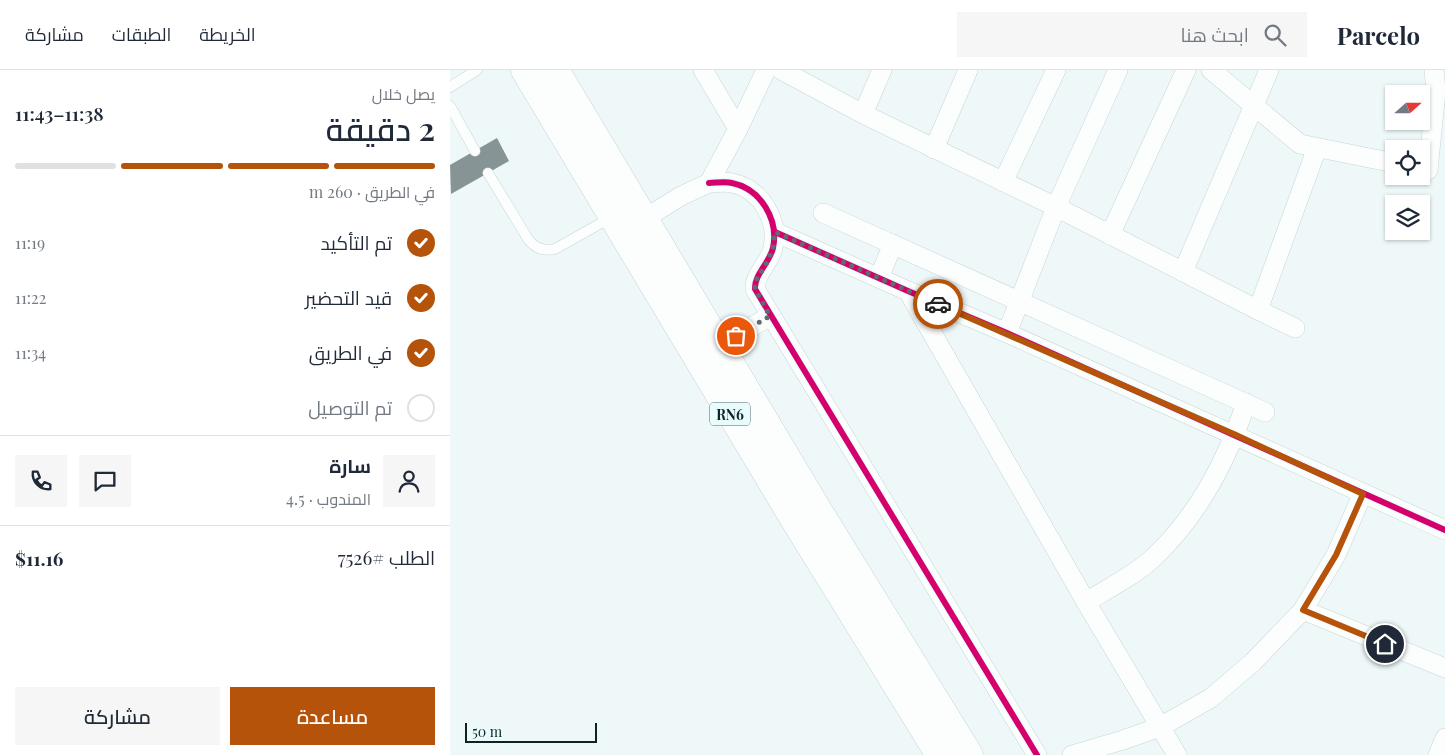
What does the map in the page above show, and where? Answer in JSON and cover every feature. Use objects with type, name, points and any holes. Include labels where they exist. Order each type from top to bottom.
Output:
[{"type":"main road","name":"RN6","points":[[525,70],[793,517],[940,755]]},
{"type":"main road","name":"RN6","points":[[556,70],[819,512],[969,755]]},
{"type":"street","points":[[703,70],[738,128]]},
{"type":"street","points":[[709,183],[766,70]]},
{"type":"street","points":[[781,70],[863,114],[1295,328]]},
{"type":"street","points":[[863,114],[882,70]]},
{"type":"street","points":[[934,149],[968,70]]},
{"type":"street","points":[[1003,182],[1056,70]]},
{"type":"street","points":[[1007,333],[1056,208],[1118,70]]},
{"type":"street","points":[[1110,235],[1186,70]]},
{"type":"street","points":[[1211,70],[1300,144],[1385,161]]},
{"type":"street","points":[[1183,272],[1269,70]]},
{"type":"street","points":[[1431,171],[1436,91],[1434,70]]},
{"type":"street","points":[[1258,310],[1317,148]]},
{"type":"street","points":[[644,219],[681,196],[709,183],[732,183],[753,192],[768,209],[775,232],[773,249],[755,282],[755,289],[1037,755]]},
{"type":"street","points":[[823,213],[1265,412]]},
{"type":"street","points":[[775,232],[1007,333],[1445,530]]},
{"type":"street","points":[[878,278],[893,244]]},
{"type":"street","points":[[908,291],[1086,602],[1177,755]]},
{"type":"street","points":[[720,346],[770,316]]},
{"type":"street","points":[[1086,602],[1152,560],[1179,530],[1210,484],[1236,435],[1246,404]]},
{"type":"street","points":[[1072,755],[1160,727],[1211,698],[1253,662],[1303,610],[1336,555],[1363,494]]},
{"type":"street","points":[[1303,610],[1445,668]]},
{"type":"street","points":[[1438,755],[1445,738]]},
{"type":"lane","points":[[450,87],[477,70]]},
{"type":"lane","points":[[450,106],[475,150]]},
{"type":"lane","points":[[488,173],[528,239],[535,247],[545,251],[555,249],[612,218]]},
{"type":"building","points":[[497,138],[509,161],[451,194],[450,165]]},
{"type":"cycle path","points":[[709,183],[729,182],[742,186],[766,207],[773,227],[773,248],[759,274],[755,289],[1037,755]]},
{"type":"cycle path","points":[[775,232],[1007,333],[1445,530]]},
{"type":"way so far","points":[[736,336],[770,316],[755,289],[755,282],[773,249],[775,232],[938,304]]},
{"type":"route","points":[[938,304],[1236,435],[1363,494],[1336,555],[1303,610],[1385,644]]}]
